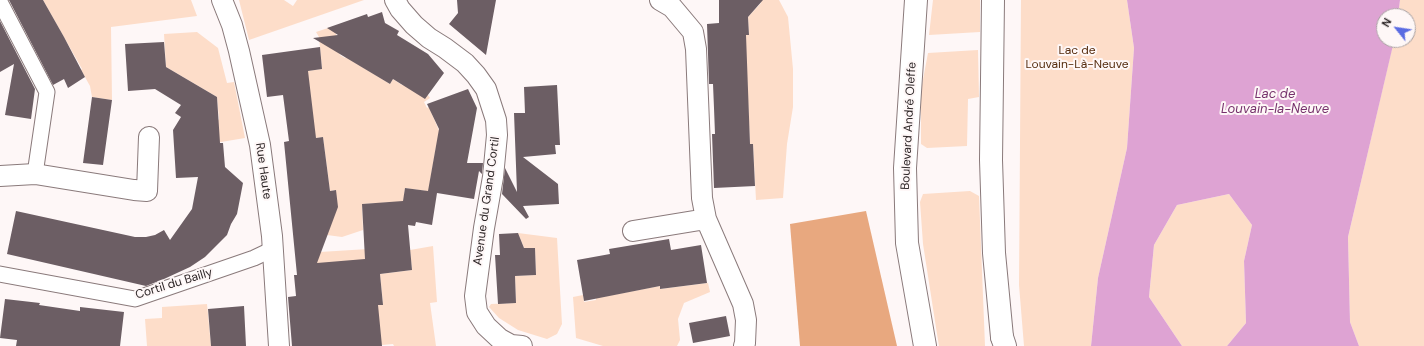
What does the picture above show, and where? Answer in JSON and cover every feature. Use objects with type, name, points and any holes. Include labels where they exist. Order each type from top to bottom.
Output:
[{"type":"main road","name":"Boulevard André Oleffe","points":[[916,0],[905,168],[907,243],[925,346]]},
{"type":"main road","points":[[993,0],[992,176],[994,253],[1003,343]]},
{"type":"street","name":"Rue Haute","points":[[222,0],[232,25],[239,51],[260,145],[273,249],[279,346]]},
{"type":"street","name":"Avenue du Grand Cortil","points":[[395,0],[400,9],[414,25],[429,38],[465,63],[476,75],[489,96],[496,120],[497,135],[493,177],[484,228],[475,296],[477,312],[486,326],[500,339],[511,344],[522,346]]},
{"type":"street","points":[[660,0],[672,7],[693,32],[696,49],[702,198],[706,219],[742,304],[746,320],[744,346]]},
{"type":"street","points":[[0,2],[47,92],[35,174]]},
{"type":"street","points":[[0,176],[35,174],[147,191],[150,137]]},
{"type":"street","points":[[633,231],[706,219]]},
{"type":"street","name":"Cortil du Bailly","points":[[0,274],[135,299],[254,258],[273,249]]},
{"type":"green space","points":[[43,0],[191,0],[197,16],[111,27],[112,100],[92,97],[90,86],[81,70],[82,69]]},
{"type":"green space","points":[[239,0],[284,0],[293,6],[297,0],[364,0],[249,40]]},
{"type":"green space","points":[[759,0],[779,0],[788,17],[793,69],[793,107],[787,144],[783,198],[756,200],[753,144],[750,144],[745,35],[749,35],[748,17],[761,3]]},
{"type":"green space","points":[[933,0],[980,0],[980,32],[929,35]]},
{"type":"green space","name":"Lac de Louvain-Là-Neuve","points":[[1021,0],[1127,0],[1134,48],[1127,148],[1098,278],[1091,346],[1024,346],[1019,285]]},
{"type":"green space","points":[[1400,0],[1424,0],[1424,346],[1359,346],[1350,322],[1348,237],[1392,48],[1416,48],[1416,8],[1399,8]]},
{"type":"green space","points":[[334,26],[337,38],[335,39],[340,55],[345,58],[346,57],[390,84],[393,79],[402,85],[423,88],[430,98],[424,102],[427,108],[429,107],[440,133],[441,146],[436,147],[430,181],[433,192],[405,188],[403,204],[398,202],[362,204],[363,230],[342,237],[327,235],[335,190],[330,191],[323,137],[316,138],[293,73],[322,69],[319,37],[316,32]]},
{"type":"green space","points":[[197,32],[218,48],[227,83],[234,82],[245,138],[215,143],[214,125],[219,119],[217,97],[166,67],[164,34]]},
{"type":"green space","points":[[978,50],[979,97],[968,99],[967,146],[927,148],[921,144],[921,90],[928,53]]},
{"type":"green space","points":[[970,191],[979,196],[985,346],[939,346],[923,244],[920,202],[923,194]]},
{"type":"green space","points":[[1229,194],[1252,225],[1244,261],[1246,323],[1227,346],[1182,346],[1149,297],[1154,245],[1177,205]]},
{"type":"green space","points":[[518,233],[557,238],[562,324],[557,334],[547,339],[518,330],[499,318],[489,307],[491,304],[516,303],[515,276],[536,275],[535,248],[524,248]]},
{"type":"green space","points":[[433,246],[437,302],[430,303],[436,346],[394,346],[393,344],[382,345],[305,264],[304,253],[368,249],[383,304],[380,274],[412,270],[410,250]]},
{"type":"green space","points":[[708,283],[710,292],[684,303],[678,319],[680,340],[677,346],[603,346],[576,338],[573,297],[583,295],[584,302],[596,300],[596,298],[660,286],[660,289]]},
{"type":"green space","points":[[207,304],[211,346],[147,346],[145,319],[162,318],[162,307]]},
{"type":"shaded area","points":[[866,211],[897,346],[800,346],[790,224]]},
{"type":"water","name":"Lac de Louvain-la-Neuve","points":[[1127,0],[1400,0],[1399,8],[1376,8],[1376,48],[1392,48],[1348,237],[1350,322],[1359,346],[1227,346],[1246,323],[1244,261],[1252,225],[1229,194],[1177,205],[1154,245],[1149,297],[1182,346],[1091,346],[1098,278],[1127,148],[1134,48]]},
{"type":"building","points":[[9,0],[43,0],[85,77],[68,88],[64,79],[53,85]]},
{"type":"building","points":[[457,0],[496,0],[486,55],[449,24],[458,13]]},
{"type":"building","points":[[719,0],[763,0],[748,17],[749,35],[746,35],[750,144],[753,144],[755,186],[714,188],[712,134],[715,134],[713,84],[709,84],[707,24],[719,23]]},
{"type":"building","points":[[382,12],[385,23],[399,31],[397,35],[428,54],[444,73],[425,99],[393,79],[390,84],[313,38],[338,35],[327,28],[367,14],[368,17]]},
{"type":"building","points":[[0,21],[35,89],[31,119],[5,115],[14,64],[0,72]]},
{"type":"building","points":[[164,42],[166,67],[217,97],[220,143],[223,143],[225,167],[243,183],[237,214],[227,235],[205,257],[190,267],[146,286],[7,254],[16,211],[135,237],[155,235],[164,230],[170,240],[192,209],[198,177],[176,178],[173,130],[181,117],[175,113],[181,105],[155,89],[128,91],[125,44]]},
{"type":"building","points":[[320,47],[322,69],[308,71],[316,138],[323,137],[330,191],[336,190],[338,207],[317,263],[365,259],[362,204],[403,201],[405,188],[428,191],[439,129],[427,104],[468,89],[477,108],[467,163],[483,163],[482,174],[479,171],[474,199],[437,193],[432,225],[416,222],[415,226],[408,225],[412,270],[380,274],[383,305],[378,305],[382,346],[292,346],[288,297],[296,296],[294,275],[297,275],[284,142],[289,141],[283,95],[267,97],[262,55]]},
{"type":"building","points":[[557,85],[560,145],[555,145],[556,154],[523,157],[558,184],[559,204],[523,206],[529,217],[526,219],[502,194],[505,168],[517,192],[514,113],[525,113],[524,87]]},
{"type":"building","points":[[92,97],[112,100],[103,165],[83,163]]},
{"type":"building","points":[[518,233],[524,248],[535,248],[536,275],[515,276],[516,303],[498,304],[495,255],[500,255],[499,234]]},
{"type":"building","points":[[669,239],[671,250],[701,245],[707,283],[660,289],[660,286],[584,301],[577,260],[610,254],[609,249]]},
{"type":"building","points":[[5,299],[40,303],[39,305],[80,311],[80,307],[124,312],[120,346],[16,346],[17,340],[0,338]]},
{"type":"building","points":[[244,306],[246,346],[211,346],[208,309]]},
{"type":"building","points":[[726,316],[730,336],[693,343],[689,323]]}]
